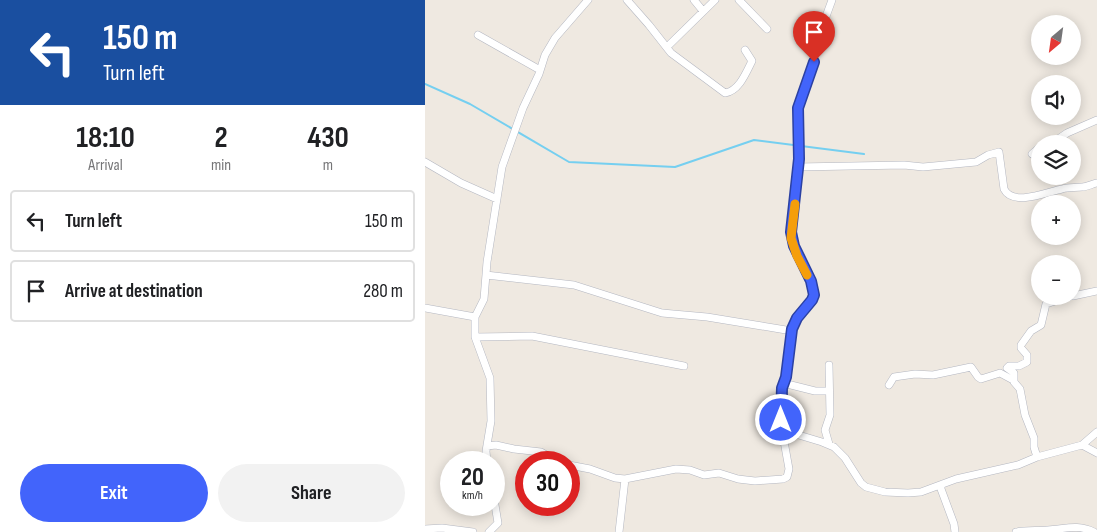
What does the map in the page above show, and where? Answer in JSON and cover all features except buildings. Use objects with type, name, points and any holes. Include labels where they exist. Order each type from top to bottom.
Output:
[{"type":"street","points":[[487,451],[491,421],[490,378],[475,337],[475,317],[484,299],[487,262],[502,167],[545,55],[555,38],[588,0]]},
{"type":"street","points":[[627,0],[675,57],[725,93],[733,91],[737,87],[750,64],[751,60],[745,50]]},
{"type":"street","points":[[694,0],[703,11]]},
{"type":"street","points":[[667,47],[715,0]]},
{"type":"street","points":[[739,0],[767,29]]},
{"type":"street","points":[[580,467],[615,478],[625,479],[645,474],[684,469],[703,475],[719,473],[738,479],[755,481],[785,478],[788,475],[789,469],[782,430],[781,392],[786,377],[792,332],[797,318],[814,295],[811,281],[797,256],[791,238],[798,166],[798,108],[813,66],[817,40],[832,0]]},
{"type":"street","points":[[479,35],[540,70]]},
{"type":"street","points":[[1064,135],[1097,120]]},
{"type":"street","points":[[798,166],[883,164],[930,167],[976,162],[988,155],[999,152],[1004,189],[1011,196],[1039,196],[1071,187],[1084,188],[1097,183]]},
{"type":"street","points":[[425,162],[461,183],[497,200]]},
{"type":"street","points":[[486,274],[574,285],[662,313],[707,317],[792,332]]},
{"type":"street","points":[[1081,294],[1097,291]]},
{"type":"street","points":[[1013,380],[1014,373],[1008,367],[1019,366],[1027,362],[1027,355],[1021,348],[1021,345],[1031,330],[1041,325],[1046,305]]},
{"type":"street","points":[[425,308],[475,317]]},
{"type":"street","points":[[475,337],[532,336],[684,366]]},
{"type":"street","points":[[829,365],[830,415],[825,430],[829,444]]},
{"type":"street","points":[[889,385],[894,377],[915,374],[933,375],[971,367],[978,377],[981,378],[1000,373],[1013,380],[1020,389],[1025,415],[1034,438],[1037,457]]},
{"type":"street","points":[[783,384],[815,391],[829,391]]},
{"type":"street","points":[[782,430],[829,444],[845,458],[861,483],[871,490],[885,492],[921,492],[956,480],[1018,465],[1037,457],[1082,445],[1097,432]]},
{"type":"street","points":[[487,446],[496,445],[532,451]]},
{"type":"street","points":[[1082,445],[1097,453]]},
{"type":"street","points":[[619,532],[625,479]]},
{"type":"street","points":[[941,486],[955,532]]},
{"type":"street","points":[[489,532],[498,523],[497,516]]},
{"type":"street","points":[[1016,532],[1076,526],[1094,532]]},
{"type":"street","points":[[425,529],[473,532]]},
{"type":"waterway","points":[[425,84],[470,104],[569,162],[675,167],[754,140],[864,154]]},
{"type":"slow traffic","points":[[795,204],[791,238],[797,256],[807,275]]},
{"type":"route","points":[[781,420],[782,388],[786,377],[792,329],[797,318],[814,295],[811,281],[797,256],[791,238],[799,159],[798,108],[814,62]]}]
